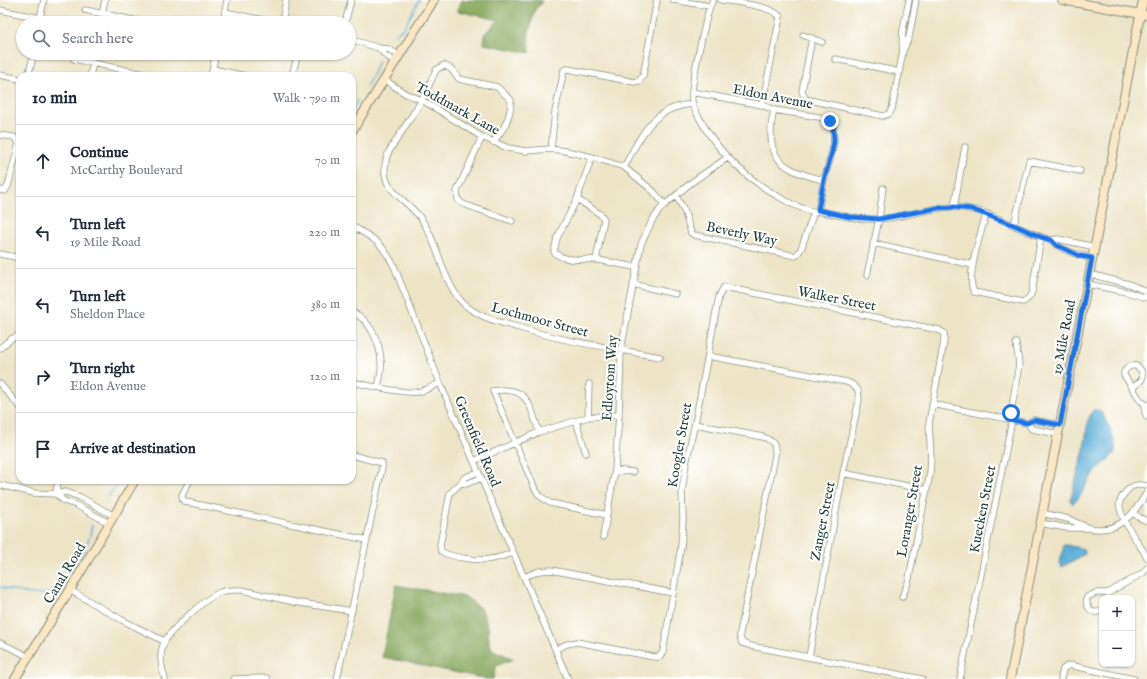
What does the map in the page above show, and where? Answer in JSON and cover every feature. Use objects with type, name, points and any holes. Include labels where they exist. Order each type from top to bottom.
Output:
[{"type":"street","points":[[41,16],[44,0]]},
{"type":"street","points":[[102,14],[105,0]]},
{"type":"street","points":[[224,16],[227,0]]},
{"type":"street","points":[[283,16],[286,0]]},
{"type":"street","points":[[347,16],[351,0]]},
{"type":"street","points":[[356,125],[434,0]]},
{"type":"street","points":[[551,149],[555,112],[564,70],[568,69],[634,82],[639,81],[643,76],[657,0]]},
{"type":"street","points":[[673,0],[710,6]]},
{"type":"street","points":[[713,0],[699,46],[692,92],[693,104],[706,129],[727,158],[760,185],[777,196],[796,206],[816,211],[850,217],[879,219],[938,208],[954,207],[971,209],[1041,237],[1095,247]]},
{"type":"street","points":[[721,0],[767,8],[777,13],[780,17],[762,105]]},
{"type":"street","points":[[904,51],[902,45],[909,0]]},
{"type":"street","points":[[812,38],[802,91],[803,97],[808,101],[883,116],[889,114],[892,109],[916,0]]},
{"type":"street","points":[[1062,0],[1144,15]]},
{"type":"street","name":"19 Mile Road","points":[[1010,679],[1092,258],[1144,15],[1143,0]]},
{"type":"street","points":[[0,10],[24,16]]},
{"type":"street","points":[[85,10],[112,16]]},
{"type":"street","points":[[225,12],[244,16]]},
{"type":"street","points":[[803,35],[822,42]]},
{"type":"street","points":[[356,41],[388,49],[398,59]]},
{"type":"street","points":[[835,59],[900,72]]},
{"type":"street","points":[[29,72],[32,60]]},
{"type":"street","points":[[74,60],[132,72]]},
{"type":"street","points":[[212,72],[215,60]]},
{"type":"street","points":[[293,72],[296,60]]},
{"type":"street","points":[[91,72],[93,63]]},
{"type":"street","name":"Lochmoor Street","points":[[493,142],[502,132],[511,111],[511,100],[497,87],[459,79],[451,69],[444,65],[436,70],[422,100],[388,153],[385,163],[384,172],[391,190],[421,219],[430,235],[445,275],[452,289],[461,301],[470,309],[482,316],[500,323],[548,337],[660,357]]},
{"type":"street","points":[[213,69],[227,72]]},
{"type":"street","points":[[0,75],[16,78]]},
{"type":"street","name":"Toddmark Lane","points":[[385,80],[406,94],[422,100],[482,137],[508,148],[525,151],[551,149],[592,157]]},
{"type":"street","name":"Eldon Avenue","points":[[692,92],[762,105],[774,110],[819,117],[825,119],[833,125],[834,141],[832,152],[816,211]]},
{"type":"street","points":[[624,168],[652,121],[661,113],[670,109],[685,104],[693,104]]},
{"type":"street","points":[[774,110],[770,124],[770,137],[773,150],[777,158],[792,170],[804,176],[824,180]]},
{"type":"street","points":[[0,135],[14,138],[16,140]]},
{"type":"street","points":[[482,137],[457,191],[458,200],[462,204],[512,221]]},
{"type":"street","points":[[954,207],[965,147]]},
{"type":"street","points":[[0,190],[4,191],[8,186],[16,155]]},
{"type":"street","points":[[635,267],[596,260],[566,258],[554,252],[556,238],[577,199],[592,157],[624,168],[653,191],[665,205]]},
{"type":"street","points":[[676,196],[692,182],[727,158]]},
{"type":"street","points":[[1014,225],[1029,161],[1080,171]]},
{"type":"street","points":[[867,275],[879,219],[883,188]]},
{"type":"street","name":"Edloytom Way","points":[[603,537],[615,470],[619,416],[621,350],[635,267],[643,237],[656,214],[676,196]]},
{"type":"street","name":"Beverly Way","points":[[676,196],[684,210],[691,233],[694,235],[796,256],[801,249],[816,211]]},
{"type":"street","points":[[577,199],[600,214],[604,219],[596,260]]},
{"type":"street","points":[[986,214],[973,265],[971,282],[974,292],[1023,302],[1031,297],[1041,237]]},
{"type":"street","name":"Greenfield Road","points":[[356,228],[380,243],[387,252],[394,266],[440,383],[568,679]]},
{"type":"street","points":[[1051,240],[1056,245],[1080,256],[1092,258]]},
{"type":"street","points":[[873,243],[973,265]]},
{"type":"street","points":[[0,254],[16,257]]},
{"type":"street","points":[[1089,274],[1130,284],[1147,292]]},
{"type":"street","points":[[633,284],[675,294]]},
{"type":"street","points":[[1087,284],[1127,292],[1147,298]]},
{"type":"street","points":[[1127,292],[1130,284]]},
{"type":"street","name":"Walker Street","points":[[724,288],[728,287],[734,290],[934,329],[944,333]]},
{"type":"street","name":"Koogler Street","points":[[556,649],[567,644],[577,642],[654,657],[661,655],[664,648],[674,593],[683,532],[682,491],[686,464],[720,296],[722,289],[724,288]]},
{"type":"street","points":[[356,314],[362,317],[374,334],[381,361],[378,387]]},
{"type":"street","name":"Loranger Street","points":[[902,597],[908,583],[927,490],[930,466],[929,423],[944,341],[944,333]]},
{"type":"street","points":[[0,348],[16,337]]},
{"type":"street","name":"Kuecken Street","points":[[960,679],[1012,420],[1011,413],[1019,364],[1016,343]]},
{"type":"street","name":"Zanger Street","points":[[708,356],[847,382],[858,390],[859,400],[843,473],[809,657]]},
{"type":"street","points":[[356,383],[406,392],[416,392],[440,383]]},
{"type":"street","points":[[0,384],[16,402]]},
{"type":"street","points":[[588,416],[589,384]]},
{"type":"street","points":[[1133,389],[1141,401],[1146,404],[1145,413],[1147,417]]},
{"type":"street","points":[[539,432],[529,402],[524,396],[509,390],[493,391],[535,489],[545,500],[550,503],[607,515]]},
{"type":"street","points":[[932,404],[1027,423],[1034,420],[1060,425]]},
{"type":"street","points":[[474,461],[539,432],[588,416],[619,416]]},
{"type":"street","points":[[576,421],[586,453]]},
{"type":"street","points":[[1027,423],[1032,429],[1058,434]]},
{"type":"street","points":[[695,424],[763,437],[775,444],[775,456],[740,633],[742,643],[922,679]]},
{"type":"street","points":[[337,679],[380,479],[382,463],[356,456]]},
{"type":"street","points":[[615,470],[633,472]]},
{"type":"street","points":[[843,473],[927,490]]},
{"type":"street","points":[[479,475],[464,478],[462,482],[450,493],[440,545],[441,551],[450,555],[482,559],[492,559],[513,553]]},
{"type":"street","points":[[56,494],[57,484]]},
{"type":"street","name":"Canal Road","points":[[15,679],[133,484]]},
{"type":"street","points":[[188,484],[182,495],[183,500],[186,502],[367,540]]},
{"type":"street","points":[[1147,486],[1139,484],[1133,485],[1122,496],[1119,506],[1124,521],[1147,557]]},
{"type":"street","points":[[0,485],[34,493],[56,494],[66,492],[80,497],[99,508],[111,520]]},
{"type":"street","points":[[1040,523],[1067,528],[1103,529],[1113,527],[1124,521],[1133,513],[1147,492]]},
{"type":"street","points":[[56,494],[64,501],[76,505],[95,516],[111,520]]},
{"type":"street","points":[[95,516],[99,508]]},
{"type":"street","points":[[1042,513],[1068,519],[1089,528]]},
{"type":"street","points":[[1133,513],[1141,519],[1147,521]]},
{"type":"street","points":[[1099,612],[1094,613],[1090,609],[1086,600],[1087,597],[1096,593],[1109,595],[1114,589],[1143,573],[1147,568]]},
{"type":"street","points":[[524,577],[539,571],[551,570],[674,593]]},
{"type":"street","points":[[70,590],[122,620],[164,641]]},
{"type":"street","points":[[165,679],[161,654],[164,641],[172,631],[211,596],[227,590],[242,590],[294,602],[352,611]]},
{"type":"street","points":[[0,644],[28,657]]},
{"type":"street","points":[[1061,679],[1063,669],[1069,665],[1134,679]]},
{"type":"street","points":[[234,679],[267,678]]},
{"type":"green space","points":[[461,0],[541,0],[541,4],[535,9],[528,36],[530,53],[484,44],[485,33],[499,20],[457,11]]},
{"type":"green space","points":[[396,585],[466,597],[482,610],[488,626],[489,643],[493,650],[514,659],[496,666],[493,679],[487,679],[382,657]]},
{"type":"water","points":[[1093,410],[1098,410],[1101,412],[1111,432],[1115,449],[1112,456],[1094,473],[1073,504],[1070,501],[1084,450],[1088,420]]},
{"type":"water","points":[[1064,545],[1084,549],[1085,554],[1062,567],[1060,563]]},
{"type":"waterway","points":[[395,34],[404,28],[419,0]]},
{"type":"waterway","points":[[366,87],[378,61]]},
{"type":"waterway","points":[[107,497],[118,484]]},
{"type":"waterway","points":[[0,587],[31,594],[47,594],[60,588],[69,578],[84,550],[90,536],[92,525]]},
{"type":"route","points":[[830,121],[833,125],[834,141],[818,210],[850,217],[879,219],[938,208],[954,207],[971,209],[1051,240],[1056,245],[1080,256],[1092,258],[1060,425],[1034,420],[1027,423],[1012,420],[1011,413]]}]
